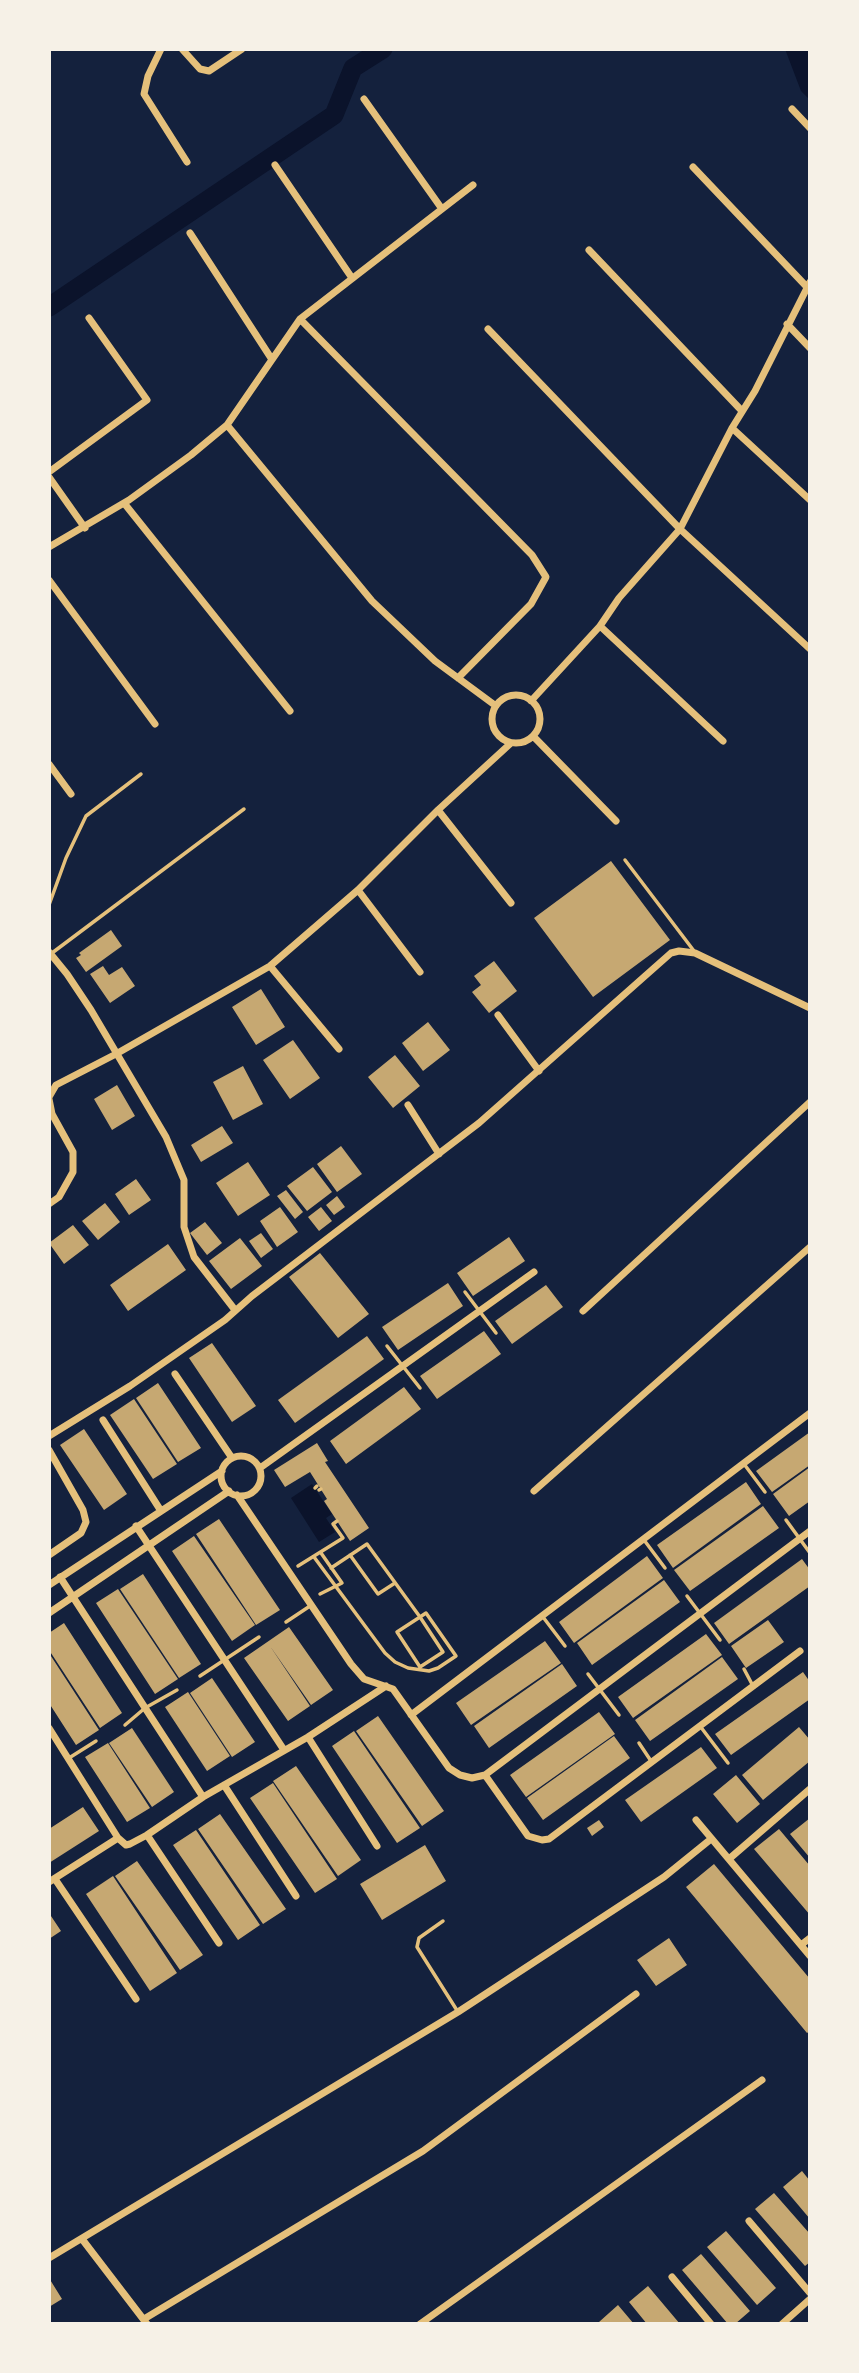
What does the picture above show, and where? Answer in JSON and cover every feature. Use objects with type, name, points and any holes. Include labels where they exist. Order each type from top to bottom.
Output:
[{"type":"street","points":[[160,49],[148,76],[144,94],[187,162]]},
{"type":"street","points":[[183,49],[200,69],[209,71],[242,49]]},
{"type":"street","points":[[365,99],[442,209]]},
{"type":"street","points":[[792,109],[810,128]]},
{"type":"street","points":[[275,165],[352,278]]},
{"type":"street","points":[[531,701],[600,626],[619,598],[680,529],[732,428],[755,391],[808,284],[693,167]]},
{"type":"street","points":[[49,547],[124,503],[191,455],[227,425],[300,319],[473,185]]},
{"type":"street","points":[[190,233],[271,358]]},
{"type":"street","points":[[589,250],[743,411]]},
{"type":"street","points":[[85,528],[49,475],[147,400],[89,318]]},
{"type":"street","points":[[300,319],[532,555],[546,576],[531,604],[458,678]]},
{"type":"street","points":[[787,324],[810,348]]},
{"type":"street","points":[[488,329],[680,529],[810,649]]},
{"type":"street","points":[[227,425],[372,601],[435,661],[496,706]]},
{"type":"street","points":[[732,428],[810,500]]},
{"type":"street","points":[[124,503],[290,710]]},
{"type":"street","points":[[49,580],[155,724]]},
{"type":"street","points":[[600,626],[723,741]]},
{"type":"street","points":[[509,696],[524,697],[531,701],[537,707],[540,722],[533,736],[519,744],[504,740],[494,729],[492,721],[496,706],[509,696]]},
{"type":"street","points":[[533,736],[616,821]]},
{"type":"street","points":[[49,1204],[59,1197],[73,1172],[73,1152],[52,1114],[49,1098],[56,1085],[270,966],[358,890],[438,810],[512,743]]},
{"type":"street","points":[[49,764],[71,794]]},
{"type":"street","points":[[438,810],[511,903]]},
{"type":"street","points":[[358,890],[420,972]]},
{"type":"street","points":[[49,1436],[131,1386],[225,1321],[235,1310],[479,1123],[666,956],[678,951],[695,953],[810,1008]]},
{"type":"street","points":[[50,953],[91,1010],[166,1138],[184,1181],[184,1227],[194,1256],[235,1310]]},
{"type":"street","points":[[270,966],[339,1049]]},
{"type":"street","points":[[498,1016],[539,1071]]},
{"type":"street","points":[[583,1311],[810,1102]]},
{"type":"street","points":[[408,1105],[439,1154]]},
{"type":"street","points":[[534,1491],[810,1247]]},
{"type":"street","points":[[260,1468],[534,1272]]},
{"type":"street","points":[[175,1374],[232,1458]]},
{"type":"street","points":[[411,1715],[810,1413]]},
{"type":"street","points":[[103,1420],[161,1511]]},
{"type":"street","points":[[49,1450],[83,1510],[86,1522],[81,1533],[49,1555]]},
{"type":"street","points":[[237,1495],[249,1494],[261,1480],[260,1468],[248,1457],[227,1461],[222,1471],[222,1482],[229,1491],[237,1495],[362,1678],[387,1686],[397,1693],[449,1768],[472,1778],[485,1775],[810,1531]]},
{"type":"street","points":[[49,1585],[222,1471]]},
{"type":"street","points":[[49,1613],[229,1491]]},
{"type":"street","points":[[136,1526],[284,1749]]},
{"type":"street","points":[[60,1577],[203,1797]]},
{"type":"street","points":[[485,1775],[528,1836],[549,1839],[800,1651]]},
{"type":"street","points":[[49,1728],[118,1838],[126,1845],[147,1835],[203,1797],[308,1737],[387,1686]]},
{"type":"street","points":[[308,1737],[377,1846]]},
{"type":"street","points":[[224,1785],[296,1896]]},
{"type":"street","points":[[729,1859],[810,1789]]},
{"type":"street","points":[[696,1820],[810,1956]]},
{"type":"street","points":[[147,1835],[219,1943]]},
{"type":"street","points":[[118,1838],[52,1881],[135,1999]]},
{"type":"street","points":[[49,2258],[458,2012],[664,1877],[711,1839]]},
{"type":"street","points":[[801,1945],[810,1938]]},
{"type":"street","points":[[82,2239],[146,2322],[423,2151],[636,1994]]},
{"type":"street","points":[[420,2324],[762,2080]]},
{"type":"street","points":[[749,2221],[810,2293]]},
{"type":"street","points":[[672,2277],[711,2324]]},
{"type":"street","points":[[782,2324],[810,2299]]},
{"type":"lane","points":[[49,905],[66,858],[86,816],[141,774]]},
{"type":"lane","points":[[50,953],[244,809]]},
{"type":"lane","points":[[625,860],[695,953]]},
{"type":"lane","points":[[465,1292],[496,1334]]},
{"type":"lane","points":[[387,1346],[420,1388]]},
{"type":"lane","points":[[744,1464],[765,1492]]},
{"type":"lane","points":[[786,1520],[810,1553]]},
{"type":"lane","points":[[645,1540],[665,1568]]},
{"type":"lane","points":[[687,1596],[720,1640]]},
{"type":"lane","points":[[286,1622],[310,1603]]},
{"type":"lane","points":[[543,1616],[565,1646]]},
{"type":"lane","points":[[200,1676],[259,1637]]},
{"type":"lane","points":[[744,1670],[753,1686]]},
{"type":"lane","points":[[588,1674],[619,1715]]},
{"type":"lane","points":[[125,1725],[145,1708],[177,1690]]},
{"type":"lane","points":[[700,1726],[728,1763]]},
{"type":"lane","points":[[69,1758],[96,1741]]},
{"type":"lane","points":[[639,1743],[652,1762]]},
{"type":"lane","points":[[443,1921],[419,1938],[417,1947],[458,2012]]},
{"type":"path","points":[[289,1571],[343,1538],[333,1524],[337,1521]]},
{"type":"path","points":[[314,1557],[385,1653],[408,1668],[429,1671],[456,1656],[426,1613],[420,1617],[397,1632],[420,1667],[443,1652],[420,1617],[367,1544],[331,1568]]},
{"type":"path","points":[[310,1603],[341,1583],[321,1553]]},
{"type":"path","points":[[350,1555],[378,1594],[395,1583]]},
{"type":"water","points":[[785,49],[810,49],[810,100],[801,91]]},
{"type":"water","points":[[312,1484],[332,1514],[326,1518],[335,1532],[319,1542],[291,1498]]},
{"type":"building","points":[[611,861],[670,940],[593,997],[534,918]]},
{"type":"building","points":[[111,930],[122,946],[86,972],[76,958]]},
{"type":"building","points":[[494,961],[517,991],[489,1013],[472,992],[481,985],[474,976]]},
{"type":"building","points":[[103,966],[109,975],[122,967],[135,986],[110,1003],[90,974]]},
{"type":"building","points":[[261,989],[285,1027],[256,1045],[232,1007]]},
{"type":"building","points":[[428,1022],[450,1050],[423,1071],[402,1043]]},
{"type":"building","points":[[293,1040],[320,1078],[290,1099],[263,1060]]},
{"type":"building","points":[[395,1055],[420,1086],[393,1108],[368,1077]]},
{"type":"building","points":[[243,1066],[263,1104],[233,1120],[213,1082]]},
{"type":"building","points":[[117,1085],[135,1116],[112,1130],[94,1099]]},
{"type":"building","points":[[222,1126],[233,1143],[201,1162],[191,1145]]},
{"type":"building","points":[[341,1146],[362,1174],[337,1192],[317,1164]]},
{"type":"building","points":[[248,1162],[270,1195],[238,1216],[216,1183]]},
{"type":"building","points":[[313,1167],[332,1192],[307,1211],[287,1186]]},
{"type":"building","points":[[136,1179],[151,1200],[129,1215],[115,1194]]},
{"type":"building","points":[[286,1190],[303,1212],[295,1219],[277,1196]]},
{"type":"building","points":[[337,1196],[345,1207],[334,1215],[326,1205]]},
{"type":"building","points":[[105,1203],[120,1222],[98,1240],[82,1221]]},
{"type":"building","points":[[280,1207],[298,1232],[277,1247],[260,1221]]},
{"type":"building","points":[[321,1207],[332,1221],[319,1231],[308,1217]]},
{"type":"building","points":[[205,1222],[222,1243],[207,1255],[190,1233]]},
{"type":"building","points":[[73,1225],[89,1245],[64,1264],[49,1243]]},
{"type":"building","points":[[261,1233],[273,1249],[261,1258],[249,1241]]},
{"type":"building","points":[[509,1237],[525,1261],[473,1296],[457,1273]]},
{"type":"building","points":[[240,1238],[262,1266],[231,1289],[209,1261]]},
{"type":"building","points":[[168,1244],[186,1270],[128,1311],[110,1285]]},
{"type":"building","points":[[320,1253],[369,1314],[338,1338],[289,1277]]},
{"type":"building","points":[[448,1283],[463,1306],[398,1350],[382,1327]]},
{"type":"building","points":[[546,1285],[563,1307],[512,1344],[495,1321]]},
{"type":"building","points":[[484,1331],[501,1354],[437,1399],[420,1376]]},
{"type":"building","points":[[367,1336],[384,1359],[295,1423],[278,1400]]},
{"type":"building","points":[[212,1343],[256,1406],[232,1422],[189,1358]]},
{"type":"building","points":[[158,1383],[201,1448],[178,1462],[136,1398]]},
{"type":"building","points":[[404,1387],[421,1409],[346,1464],[330,1441]]},
{"type":"building","points":[[134,1399],[177,1464],[153,1479],[110,1415]]},
{"type":"building","points":[[84,1429],[127,1494],[104,1510],[60,1445]]},
{"type":"building","points":[[810,1432],[810,1465],[772,1492],[756,1471]]},
{"type":"building","points":[[317,1443],[328,1461],[325,1462],[369,1528],[350,1541],[324,1501],[327,1499],[310,1472],[285,1487],[274,1470]]},
{"type":"building","points":[[810,1467],[810,1501],[789,1516],[773,1494]]},
{"type":"building","points":[[746,1482],[761,1504],[673,1568],[657,1545]]},
{"type":"building","points":[[763,1506],[779,1528],[690,1591],[674,1570]]},
{"type":"building","points":[[219,1519],[280,1610],[256,1625],[196,1534]]},
{"type":"building","points":[[194,1536],[255,1625],[232,1641],[172,1551]]},
{"type":"building","points":[[647,1556],[663,1578],[574,1643],[559,1622]]},
{"type":"building","points":[[802,1559],[810,1570],[810,1586],[729,1644],[714,1623]]},
{"type":"building","points":[[143,1574],[201,1664],[179,1678],[120,1589]]},
{"type":"building","points":[[664,1580],[680,1602],[592,1665],[577,1643]]},
{"type":"building","points":[[118,1589],[178,1679],[155,1694],[96,1603]]},
{"type":"building","points":[[768,1620],[784,1642],[746,1668],[731,1646]]},
{"type":"building","points":[[64,1623],[122,1713],[100,1728],[49,1650],[49,1633]]},
{"type":"building","points":[[289,1627],[333,1690],[311,1705],[270,1646],[310,1706],[288,1721],[244,1658]]},
{"type":"building","points":[[706,1634],[722,1655],[633,1718],[618,1697]]},
{"type":"building","points":[[545,1641],[561,1663],[471,1725],[456,1703]]},
{"type":"building","points":[[49,1653],[99,1730],[76,1745],[49,1703]]},
{"type":"building","points":[[722,1657],[738,1679],[650,1741],[635,1720]]},
{"type":"building","points":[[562,1664],[577,1686],[489,1748],[474,1726]]},
{"type":"building","points":[[803,1672],[810,1682],[810,1699],[731,1755],[715,1734]]},
{"type":"building","points":[[212,1678],[255,1742],[232,1757],[190,1693]]},
{"type":"building","points":[[188,1692],[230,1756],[207,1771],[165,1707]]},
{"type":"building","points":[[599,1712],[615,1734],[526,1797],[510,1775]]},
{"type":"building","points":[[378,1716],[444,1811],[422,1826],[356,1731]]},
{"type":"building","points":[[799,1727],[810,1740],[810,1761],[763,1800],[742,1775]]},
{"type":"building","points":[[132,1728],[174,1792],[152,1807],[109,1743]]},
{"type":"building","points":[[354,1731],[420,1828],[397,1843],[332,1746]]},
{"type":"building","points":[[614,1736],[630,1758],[543,1820],[527,1798]]},
{"type":"building","points":[[108,1743],[150,1808],[127,1822],[85,1757]]},
{"type":"building","points":[[701,1747],[717,1768],[641,1822],[625,1800]]},
{"type":"building","points":[[296,1766],[361,1860],[338,1876],[273,1781]]},
{"type":"building","points":[[736,1775],[760,1804],[737,1823],[713,1794]]},
{"type":"building","points":[[273,1783],[337,1879],[315,1893],[250,1798]]},
{"type":"building","points":[[83,1807],[99,1831],[49,1863],[49,1829]]},
{"type":"building","points":[[220,1814],[286,1909],[263,1924],[198,1829]]},
{"type":"building","points":[[810,1818],[810,1858],[790,1834]]},
{"type":"building","points":[[599,1820],[604,1827],[592,1836],[587,1828]]},
{"type":"building","points":[[779,1829],[810,1866],[810,1915],[754,1849]]},
{"type":"building","points":[[196,1830],[260,1925],[238,1940],[173,1845]]},
{"type":"building","points":[[425,1845],[446,1881],[382,1920],[360,1884]]},
{"type":"building","points":[[137,1861],[203,1955],[180,1970],[115,1876]]},
{"type":"building","points":[[714,1864],[810,1979],[810,2031],[807,2033],[686,1887]]},
{"type":"building","points":[[113,1876],[177,1973],[150,1991],[86,1894]]},
{"type":"building","points":[[49,1913],[61,1931],[49,1939]]},
{"type":"building","points":[[669,1938],[687,1965],[656,1986],[637,1960]]},
{"type":"building","points":[[802,2171],[810,2181],[810,2219],[783,2187]]},
{"type":"building","points":[[774,2193],[810,2234],[810,2262],[805,2266],[755,2209]]},
{"type":"building","points":[[726,2231],[776,2288],[757,2305],[707,2247]]},
{"type":"building","points":[[701,2254],[750,2311],[735,2324],[728,2324],[682,2270]]},
{"type":"building","points":[[49,2278],[62,2299],[49,2307]]},
{"type":"building","points":[[648,2286],[680,2324],[647,2324],[629,2302]]},
{"type":"building","points":[[618,2305],[634,2324],[599,2322]]},
{"type":"waterway","points":[[49,307],[334,115],[353,68],[383,49]]}]
